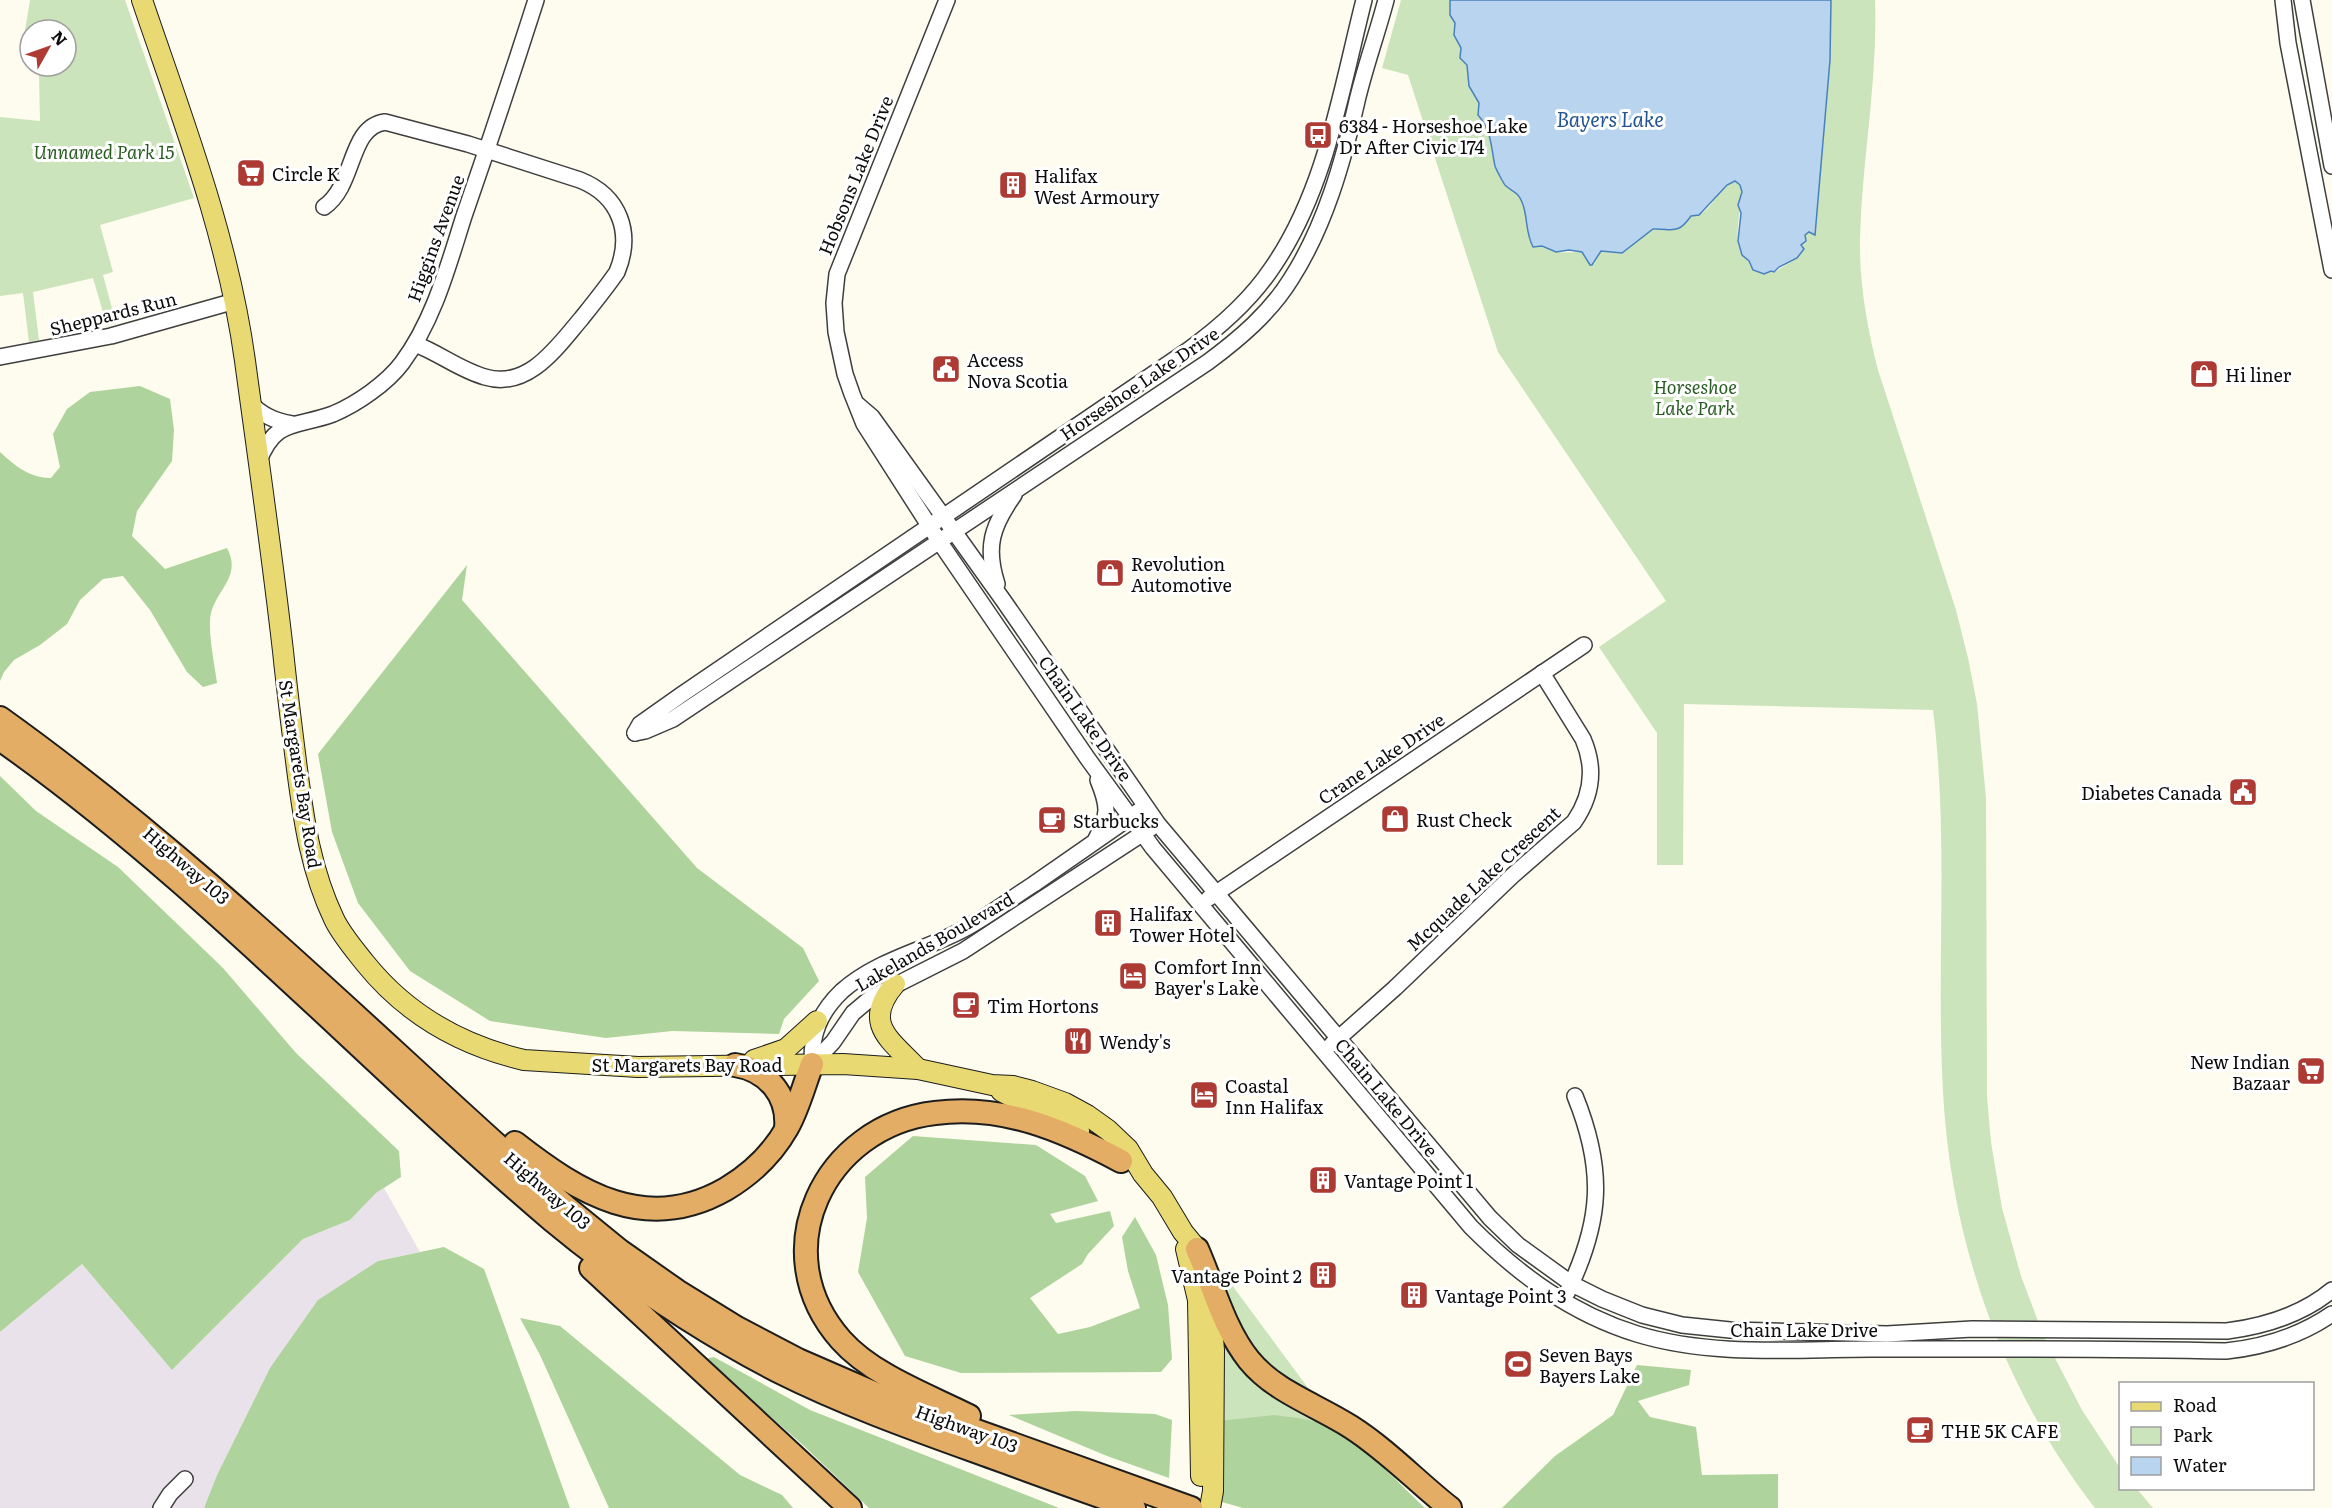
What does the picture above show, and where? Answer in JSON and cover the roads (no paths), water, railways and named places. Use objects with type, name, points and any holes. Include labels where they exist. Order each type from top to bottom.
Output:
[{"type":"highway","name":"Highway 103","points":[[0,718],[108,798],[243,915],[566,1207],[620,1251],[668,1284],[737,1328],[829,1374],[901,1404],[1191,1508]]},
{"type":"highway","name":"Highway 103","points":[[0,739],[77,796],[154,859],[506,1180],[579,1243],[636,1286],[693,1323],[769,1366],[868,1412],[1134,1508]]},
{"type":"highway","points":[[243,915],[258,922],[508,1138],[562,1178],[611,1202],[630,1207],[657,1209],[683,1206],[730,1186],[752,1171],[771,1152],[786,1130],[812,1064]]},
{"type":"highway","points":[[735,1065],[757,1072],[775,1087],[785,1108],[786,1130]]},
{"type":"highway","points":[[1073,1466],[1009,1437],[884,1373],[850,1349],[828,1322],[813,1289],[807,1254],[809,1225],[820,1191],[844,1156],[878,1130],[911,1117],[960,1111],[1017,1117],[1058,1130],[1121,1161]]},
{"type":"highway","points":[[506,1180],[515,1197],[850,1508]]},
{"type":"highway","points":[[1190,1240],[1232,1332],[1247,1358],[1260,1373],[1276,1386],[1353,1428],[1450,1508]]},
{"type":"main road","name":"St Margarets Bay Road","points":[[142,0],[204,182],[223,246],[235,301],[268,531],[306,836],[321,889],[336,923],[357,953],[393,995],[423,1018],[462,1040],[524,1060],[638,1067],[843,1064],[918,1069],[1032,1091],[1065,1103],[1087,1115],[1108,1130],[1128,1149],[1190,1240],[1203,1265],[1210,1294],[1214,1350],[1213,1491],[1210,1508]]},
{"type":"main road","points":[[895,984],[881,1004],[879,1012],[882,1027],[889,1040],[918,1069]]},
{"type":"main road","points":[[735,1065],[786,1049],[817,1022]]},
{"type":"main road","name":"St Margarets Bay Road","points":[[992,1085],[1012,1098],[1083,1132],[1121,1161],[1143,1174]]},
{"type":"main road","name":"St Margarets Bay Road","points":[[1190,1240],[1198,1300],[1201,1488],[1204,1508]]},
{"type":"street","name":"Higgins Avenue","points":[[258,464],[271,437],[281,429],[335,413],[367,395],[401,365],[415,344],[438,295],[536,0]]},
{"type":"street","name":"Hobsons Lake Drive","points":[[930,525],[864,424],[845,374],[836,332],[834,303],[837,274],[947,0]]},
{"type":"street","name":"Horseshoe Lake Drive","points":[[1364,0],[1319,170],[1299,219],[1273,267],[1245,302],[1218,328],[1187,351],[799,615],[720,678],[673,719],[635,733],[640,724],[720,678],[808,628],[1208,363],[1235,342],[1271,306],[1291,279],[1316,231],[1337,180],[1386,0]]},
{"type":"street","points":[[2283,0],[2288,43],[2332,270]]},
{"type":"street","points":[[2302,0],[2332,166]]},
{"type":"street","points":[[324,207],[340,191],[362,137],[369,129],[380,123],[396,123],[580,180],[604,194],[612,203],[622,225],[624,248],[622,260],[612,280],[556,349],[540,365],[527,373],[503,379],[486,378],[460,368],[415,344]]},
{"type":"street","points":[[2308,144],[2328,142]]},
{"type":"street","name":"Sheppards Run","points":[[0,357],[111,336],[235,301]]},
{"type":"street","points":[[249,402],[264,415],[292,424]]},
{"type":"street","name":"Hobsons Lake Drive","points":[[858,405],[872,417],[944,516]]},
{"type":"street","points":[[1094,414],[1105,430]]},
{"type":"street","points":[[1003,600],[990,558],[992,539],[997,521],[1019,487]]},
{"type":"street","name":"Chain Lake Drive","points":[[944,516],[1158,824],[1490,1218],[1518,1245],[1572,1284],[1642,1315],[1682,1325],[1730,1330],[1887,1334],[1972,1329],[2227,1331],[2253,1327],[2283,1318],[2300,1311],[2332,1290]]},
{"type":"street","name":"Chain Lake Drive","points":[[930,525],[1088,759],[1200,904],[1471,1227],[1518,1271],[1563,1301],[1637,1334],[1676,1343],[1737,1350],[2095,1348],[2226,1351],[2246,1349],[2290,1337],[2332,1314]]},
{"type":"street","points":[[799,615],[808,628]]},
{"type":"street","name":"Crane Lake Drive","points":[[1200,904],[1584,645]]},
{"type":"street","name":"Mcquade Lake Crescent","points":[[1325,1053],[1338,1037],[1395,988],[1580,814],[1591,783],[1588,751],[1542,673]]},
{"type":"street","points":[[1042,692],[1059,681]]},
{"type":"street","points":[[1088,759],[1106,799],[1107,810],[1105,822],[1094,842]]},
{"type":"street","name":"Lakelands Boulevard","points":[[812,1064],[812,1047],[817,1022],[836,997],[866,973],[972,925],[1145,807]]},
{"type":"street","name":"Lakelands Boulevard","points":[[812,1064],[833,1042],[843,1025],[861,1006],[895,984],[918,975],[963,951],[1158,824]]},
{"type":"street","points":[[1563,1301],[1590,1236],[1596,1185],[1592,1145],[1575,1096]]},
{"type":"street","points":[[161,1508],[184,1479]]},
{"type":"water","name":"Bayers Lake","points":[[1450,0],[1831,0],[1830,60],[1815,235],[1809,232],[1805,235],[1806,241],[1801,245],[1804,249],[1797,258],[1774,272],[1764,274],[1753,270],[1749,261],[1742,255],[1738,241],[1741,213],[1738,205],[1742,192],[1740,185],[1735,181],[1727,185],[1699,215],[1691,216],[1678,229],[1653,229],[1622,253],[1601,251],[1592,265],[1582,252],[1569,250],[1556,252],[1542,246],[1533,247],[1524,207],[1517,194],[1505,185],[1495,166],[1488,133],[1478,115],[1479,103],[1469,86],[1467,65],[1460,58],[1461,48],[1454,35],[1455,23],[1450,15]]},
{"type":"place","name":"6384 - Horseshoe Lake Dr After Civic 174","points":[[1318,135]]},
{"type":"place","name":"Circle K","points":[[251,173]]},
{"type":"place","name":"Halifax West Armoury","points":[[1013,185]]},
{"type":"place","name":"Access Nova Scotia","points":[[946,369]]},
{"type":"place","name":"Hi liner","points":[[2204,374]]},
{"type":"place","name":"Revolution Automotive","points":[[1110,573]]},
{"type":"place","name":"Diabetes Canada","points":[[2243,792]]},
{"type":"place","name":"Rust Check","points":[[1395,819]]},
{"type":"place","name":"Starbucks","points":[[1052,820]]},
{"type":"place","name":"Halifax Tower Hotel","points":[[1108,923]]},
{"type":"place","name":"Comfort Inn Bayer's Lake","points":[[1133,976]]},
{"type":"place","name":"Tim Hortons","points":[[966,1005]]},
{"type":"place","name":"Wendy's","points":[[1078,1041]]},
{"type":"place","name":"New Indian Bazaar","points":[[2311,1071]]},
{"type":"place","name":"Coastal Inn Halifax","points":[[1204,1095]]},
{"type":"place","name":"Vantage Point 1","points":[[1323,1180]]},
{"type":"place","name":"Vantage Point 2","points":[[1323,1275]]},
{"type":"place","name":"Vantage Point 3","points":[[1414,1295]]},
{"type":"place","name":"Seven Bays Bayers Lake","points":[[1518,1364]]},
{"type":"place","name":"THE 5K CAFE","points":[[1920,1430]]},
{"type":"park label","name":"Unnamed Park 15","points":[[104,151]]},
{"type":"park label","name":"Horseshoe Lake Park","points":[[1695,396]]}]
